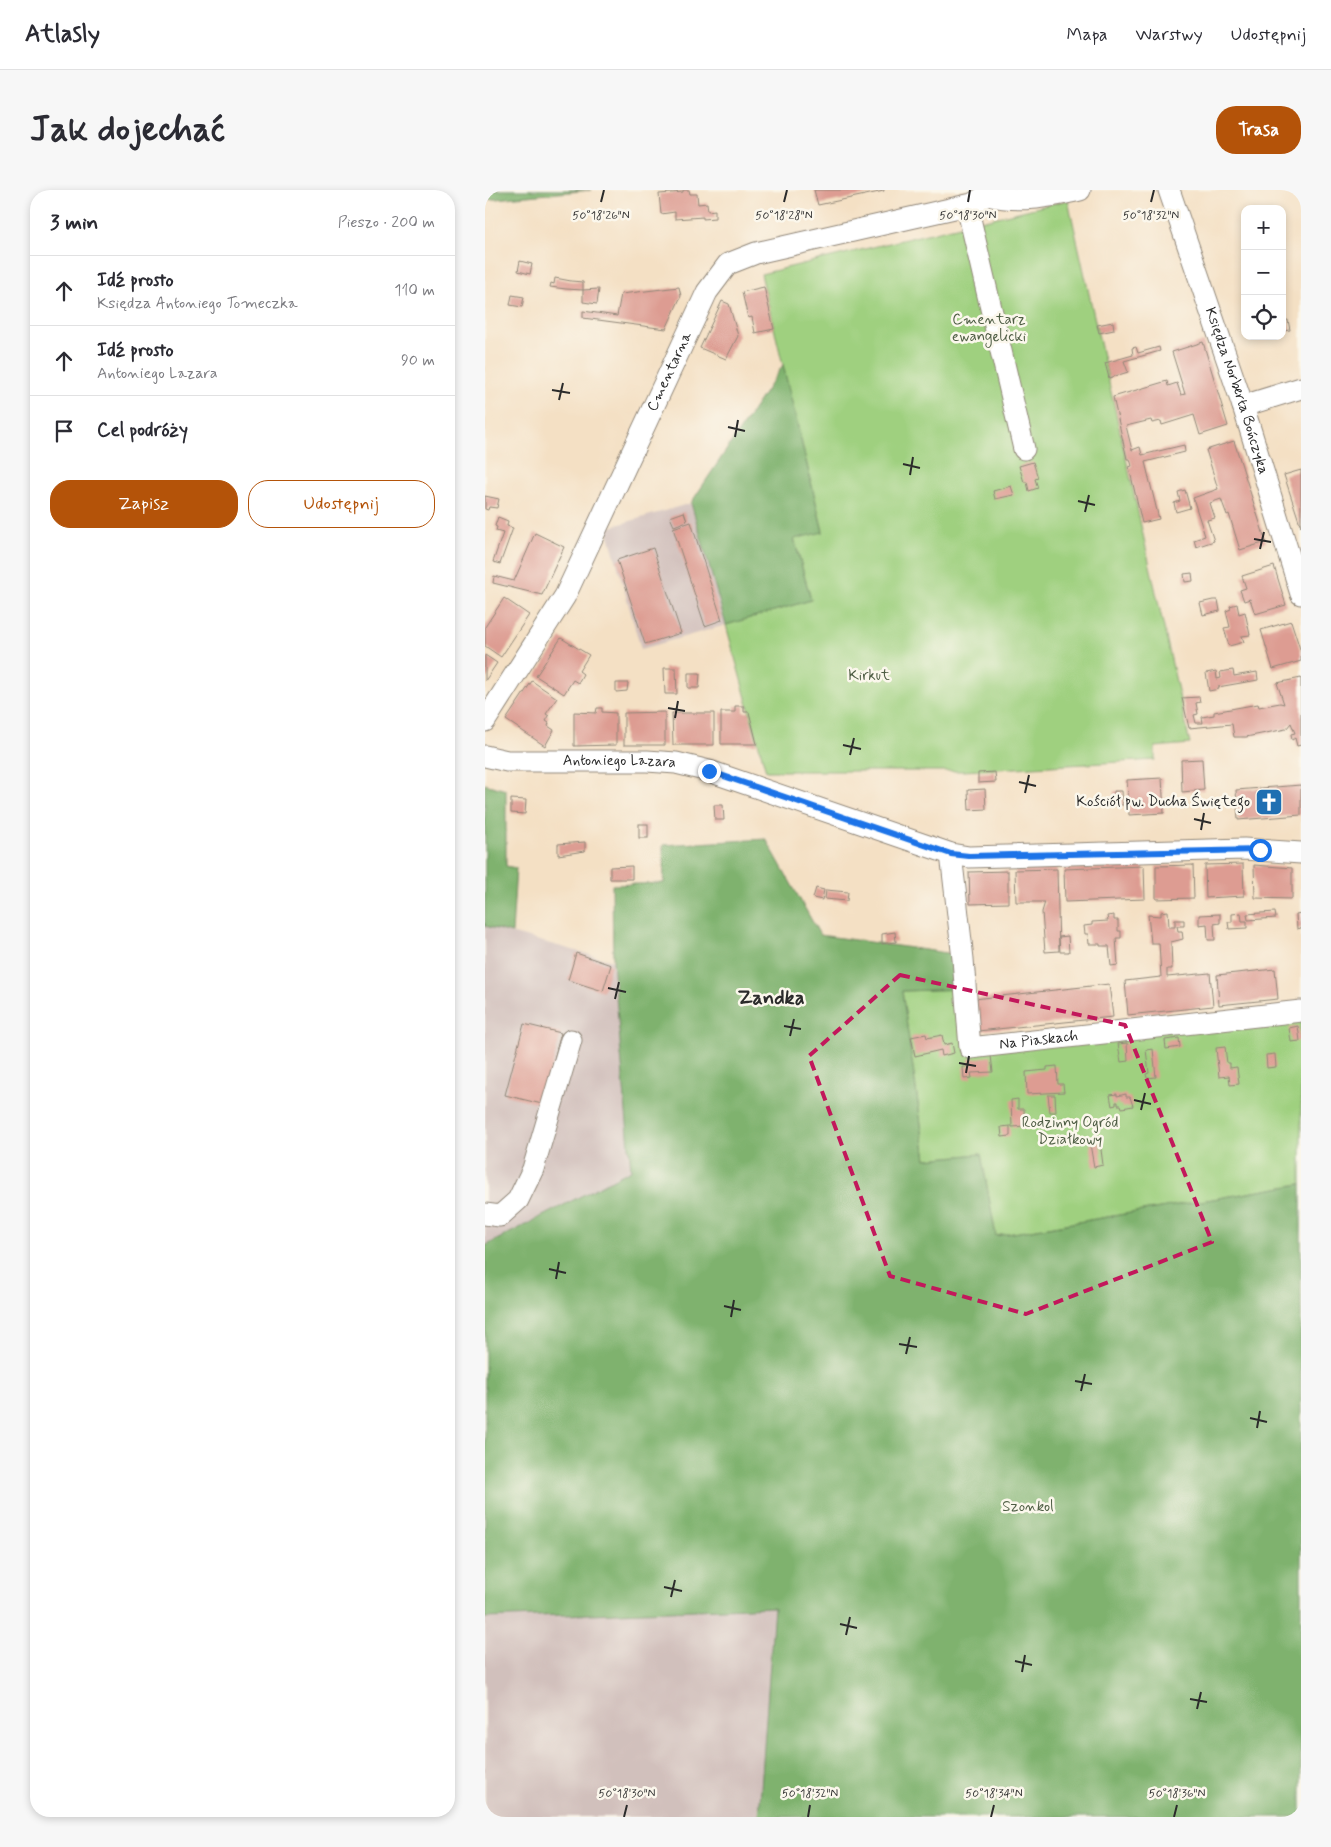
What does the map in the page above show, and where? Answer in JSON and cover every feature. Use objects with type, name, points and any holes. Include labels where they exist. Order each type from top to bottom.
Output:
[{"type":"street","points":[[988,192],[1021,200],[1080,190]]},
{"type":"street","name":"Księdza Norberta Bończyka","points":[[1169,190],[1243,406],[1301,594]]},
{"type":"street","name":"Cmentarna","points":[[485,721],[565,596],[707,292],[728,264],[756,253],[967,206],[988,192]]},
{"type":"street","points":[[967,206],[1024,449]]},
{"type":"street","points":[[1243,406],[1301,388]]},
{"type":"street","name":"Antoniego Lazara","points":[[485,756],[507,761],[647,761],[676,763],[709,771],[951,854],[969,856],[1244,849],[1301,853]]},
{"type":"street","name":"Na Piaskach","points":[[951,854],[963,959],[970,1048],[1301,1011]]},
{"type":"street","points":[[485,1214],[500,1216],[518,1200],[533,1169],[571,1040]]},
{"type":"highlighted area","points":[[900,975],[1125,1025],[1212,1242],[1026,1314],[890,1276],[809,1056]]},
{"type":"shaded area","points":[[691,503],[726,625],[641,649],[607,528]]},
{"type":"shaded area","points":[[485,926],[613,961],[631,1170],[485,1246]]},
{"type":"shaded area","points":[[774,1607],[759,1817],[485,1817],[485,1618]]},
{"type":"green space","points":[[485,190],[591,190],[485,200]]},
{"type":"green space","points":[[1068,200],[1190,744],[1155,747],[1155,760],[963,771],[766,771],[726,625],[811,600],[794,538],[823,531],[761,274]]},
{"type":"green space","points":[[783,365],[823,532],[794,539],[811,600],[726,625],[691,503]]},
{"type":"green space","points":[[485,784],[506,790],[506,866],[516,868],[512,933],[485,926]]},
{"type":"green space","name":"Szonkol","points":[[766,839],[820,935],[968,956],[964,989],[902,991],[926,1159],[981,1154],[996,1236],[1301,1184],[1301,1817],[759,1817],[774,1607],[485,1618],[485,1246],[631,1170],[613,961],[612,885],[664,883],[663,845]]},
{"type":"green space","name":"Rodzinny Ogród Działkowy","points":[[964,989],[975,1051],[1301,1013],[1301,1184],[996,1236],[981,1154],[926,1159],[902,991]]},
{"type":"building","points":[[683,190],[689,190],[690,194],[697,194],[698,204],[707,203],[708,211],[715,210],[715,218],[675,219],[675,212],[661,214],[659,194],[683,192]]},
{"type":"building","points":[[814,190],[884,190],[884,191],[818,205]]},
{"type":"building","points":[[520,261],[532,264],[530,274],[518,271]]},
{"type":"building","points":[[555,278],[583,282],[583,290],[550,287],[551,283],[554,284]]},
{"type":"building","points":[[679,287],[681,296],[666,329],[583,318],[583,311],[617,316],[621,294]]},
{"type":"building","points":[[764,287],[774,329],[755,333],[752,317],[748,318],[742,292]]},
{"type":"building","points":[[599,289],[597,304],[583,302],[583,290]]},
{"type":"building","points":[[512,295],[524,297],[522,307],[510,305]]},
{"type":"building","points":[[722,301],[729,304],[738,336],[726,359],[700,348]]},
{"type":"building","points":[[1286,320],[1288,320],[1290,330],[1286,330]]},
{"type":"building","points":[[1113,322],[1114,330],[1099,333],[1097,325]]},
{"type":"building","points":[[1203,342],[1228,426],[1200,435],[1194,415],[1162,425],[1161,421],[1152,423],[1151,420],[1126,426],[1132,450],[1140,447],[1142,455],[1184,445],[1185,452],[1145,462],[1159,519],[1142,523],[1129,467],[1132,466],[1130,459],[1127,459],[1113,397],[1167,381],[1168,386],[1177,383],[1181,395],[1185,394],[1172,352]]},
{"type":"building","points":[[1136,347],[1138,353],[1159,347],[1160,351],[1124,361],[1128,372],[1109,378],[1105,363],[1133,355],[1132,348]]},
{"type":"building","points":[[1234,441],[1266,542],[1240,550],[1229,514],[1227,515],[1221,499],[1210,503],[1215,518],[1207,520],[1214,541],[1196,547],[1194,540],[1205,536],[1193,498],[1218,489],[1206,450]]},
{"type":"building","points":[[1033,462],[1038,478],[1035,479],[1038,488],[1029,491],[1019,466]]},
{"type":"building","points":[[1301,470],[1301,527],[1284,475]]},
{"type":"building","points":[[1011,486],[1014,495],[995,499],[993,491]]},
{"type":"building","points":[[1185,490],[1190,508],[1176,512],[1174,503],[1180,501],[1178,492]]},
{"type":"building","points":[[485,496],[499,499],[497,508],[489,507],[488,510],[485,509]]},
{"type":"building","points":[[684,512],[687,521],[674,526],[670,517]]},
{"type":"building","points":[[498,517],[508,521],[507,526],[513,528],[500,564],[493,562],[503,533],[496,531],[497,527],[495,526]]},
{"type":"building","points":[[691,522],[722,620],[705,626],[673,528]]},
{"type":"building","points":[[535,533],[564,547],[542,595],[493,583],[494,576],[514,581]]},
{"type":"building","points":[[653,548],[681,633],[645,644],[617,560]]},
{"type":"building","points":[[1274,566],[1286,605],[1255,614],[1250,599],[1244,601],[1240,590],[1246,588],[1242,576]]},
{"type":"building","points":[[1192,573],[1193,581],[1185,582],[1184,574]]},
{"type":"building","points":[[504,598],[529,615],[501,657],[485,646],[485,627]]},
{"type":"building","points":[[1218,600],[1220,611],[1203,615],[1200,603]]},
{"type":"building","points":[[1237,604],[1239,614],[1245,612],[1250,635],[1242,636],[1244,642],[1229,646],[1224,628],[1230,627],[1226,611],[1231,609],[1230,606]]},
{"type":"building","points":[[1291,621],[1301,652],[1301,661],[1273,669],[1261,630]]},
{"type":"building","points":[[561,638],[589,655],[579,671],[583,674],[578,683],[573,680],[564,694],[536,676]]},
{"type":"building","points":[[485,655],[497,663],[485,681]]},
{"type":"building","points":[[664,668],[676,668],[677,694],[665,694]]},
{"type":"building","points":[[1233,670],[1234,676],[1257,672],[1258,680],[1218,687],[1219,689],[1209,691],[1206,673],[1216,671],[1217,679],[1221,678],[1220,672]]},
{"type":"building","points":[[688,673],[700,673],[699,688],[688,688]]},
{"type":"building","points":[[1301,678],[1301,745],[1297,746],[1295,738],[1292,740],[1291,734],[1295,733],[1291,723],[1286,729],[1246,737],[1234,737],[1232,724],[1189,728],[1182,698],[1199,697],[1200,702],[1196,703],[1198,714],[1194,715],[1196,723],[1203,723],[1202,717],[1214,715],[1214,712],[1258,704],[1259,707],[1284,704],[1277,683]]},
{"type":"building","points":[[532,681],[557,698],[546,714],[549,716],[546,721],[549,723],[548,726],[554,730],[545,746],[506,720]]},
{"type":"building","points":[[616,683],[628,683],[627,691],[616,692]]},
{"type":"building","points":[[735,706],[744,706],[744,712],[749,712],[757,744],[721,744],[721,712],[735,712]]},
{"type":"building","points":[[597,708],[602,708],[602,712],[616,713],[616,745],[574,746],[574,712],[596,713]]},
{"type":"building","points":[[665,712],[665,745],[624,745],[624,713]]},
{"type":"building","points":[[672,713],[714,713],[714,745],[673,745]]},
{"type":"building","points":[[1202,759],[1204,790],[1182,792],[1181,760]]},
{"type":"building","points":[[995,772],[996,782],[978,783],[978,773]]},
{"type":"building","points":[[1162,778],[1164,813],[1129,815],[1127,780]]},
{"type":"building","name":"Kościół pw. Ducha Świętego","points":[[1301,785],[1301,815],[1238,820],[1236,790]]},
{"type":"building","points":[[985,789],[986,809],[969,810],[968,790]]},
{"type":"building","points":[[1114,791],[1122,791],[1123,805],[1114,806]]},
{"type":"building","points":[[511,799],[526,800],[525,814],[511,813]]},
{"type":"building","points":[[714,805],[723,805],[724,820],[715,820]]},
{"type":"building","points":[[639,824],[648,824],[648,838],[639,838]]},
{"type":"building","points":[[585,842],[585,851],[558,855],[558,844]]},
{"type":"building","points":[[1243,864],[1244,896],[1206,898],[1205,865]]},
{"type":"building","points":[[1193,865],[1194,898],[1156,899],[1156,866]]},
{"type":"building","points":[[1254,865],[1292,868],[1292,899],[1255,898]]},
{"type":"building","points":[[632,866],[632,879],[610,879],[610,867]]},
{"type":"building","points":[[1144,866],[1145,899],[1065,902],[1064,869]]},
{"type":"building","points":[[1057,869],[1059,951],[1045,952],[1042,912],[1045,902],[1016,902],[1015,870]]},
{"type":"building","points":[[1008,871],[1008,903],[970,904],[969,872]]},
{"type":"building","points":[[816,888],[824,890],[822,900],[813,898]]},
{"type":"building","points":[[826,890],[848,892],[847,901],[825,899]]},
{"type":"building","points":[[1168,911],[1169,927],[1175,927],[1175,920],[1184,920],[1184,926],[1177,926],[1178,931],[1182,931],[1183,939],[1171,942],[1172,969],[1167,969],[1167,977],[1210,973],[1213,1006],[1128,1015],[1125,981],[1161,977],[1159,943],[1151,943],[1148,915],[1161,916],[1161,912]]},
{"type":"building","points":[[1275,912],[1276,918],[1248,920],[1247,914]]},
{"type":"building","points":[[1241,913],[1242,921],[1247,921],[1247,928],[1229,929],[1228,922],[1232,922],[1232,914]]},
{"type":"building","points":[[1301,913],[1301,928],[1297,929],[1296,914]]},
{"type":"building","points":[[1220,914],[1220,923],[1214,924],[1215,940],[1208,940],[1207,924],[1199,925],[1199,915]]},
{"type":"building","points":[[1114,915],[1114,920],[1118,920],[1118,931],[1121,931],[1121,938],[1116,938],[1118,965],[1111,966],[1109,946],[1089,944],[1088,934],[1085,934],[1084,926],[1092,925],[1092,922],[1108,921],[1107,916]]},
{"type":"building","points":[[895,932],[896,942],[882,944],[882,934]]},
{"type":"building","points":[[1068,936],[1069,952],[1060,952],[1059,937]]},
{"type":"building","points":[[576,953],[611,965],[603,991],[568,980]]},
{"type":"building","points":[[1275,969],[1278,999],[1219,1005],[1217,975]]},
{"type":"building","points":[[1109,984],[1113,1017],[978,1031],[974,999]]},
{"type":"building","points":[[524,1024],[561,1033],[542,1104],[505,1095]]},
{"type":"building","points":[[1298,1026],[1300,1041],[1291,1042],[1289,1028]]},
{"type":"building","points":[[926,1034],[927,1038],[942,1035],[944,1045],[952,1043],[954,1053],[942,1056],[941,1050],[915,1056],[911,1037]]},
{"type":"building","points":[[1179,1038],[1180,1047],[1166,1049],[1165,1040]]},
{"type":"building","points":[[1127,1043],[1128,1061],[1121,1062],[1118,1044]]},
{"type":"building","points":[[1225,1047],[1227,1063],[1230,1063],[1230,1068],[1237,1067],[1239,1084],[1230,1085],[1229,1076],[1219,1077],[1216,1048]]},
{"type":"building","points":[[1153,1049],[1156,1077],[1147,1078],[1146,1074],[1149,1073],[1146,1050]]},
{"type":"building","points":[[1275,1054],[1276,1067],[1267,1068],[1266,1055]]},
{"type":"building","points":[[991,1056],[993,1072],[971,1073],[972,1078],[964,1079],[963,1067],[970,1066],[969,1059]]},
{"type":"building","points":[[1057,1066],[1058,1084],[1063,1084],[1064,1092],[1027,1094],[1026,1072],[1047,1070],[1047,1067]]},
{"type":"building","points":[[1117,1094],[1117,1096],[1126,1094],[1126,1097],[1130,1097],[1133,1106],[1122,1108],[1116,1102],[1116,1105],[1112,1106],[1110,1095]]},
{"type":"building","points":[[1048,1095],[1055,1095],[1056,1112],[1050,1112]]},
{"type":"building","points":[[1018,1099],[1018,1109],[1024,1109],[1025,1126],[1012,1127],[1011,1100]]},
{"type":"building","points":[[1010,1126],[1010,1136],[1002,1137],[1001,1127]]},
{"type":"building","points":[[1100,1142],[1103,1165],[1094,1167],[1090,1144]]},
{"type":"place","name":"Kościół pw. Ducha Świętego","points":[[1269,802]]},
{"type":"district","name":"Zandka","points":[[771,998]]},
{"type":"route","points":[[709,771],[951,854],[969,856],[1260,850]]},
{"type":"park label","name":"Cmentarz ewangelicki","points":[[989,328]]},
{"type":"park label","name":"Kirkut","points":[[869,676]]}]
